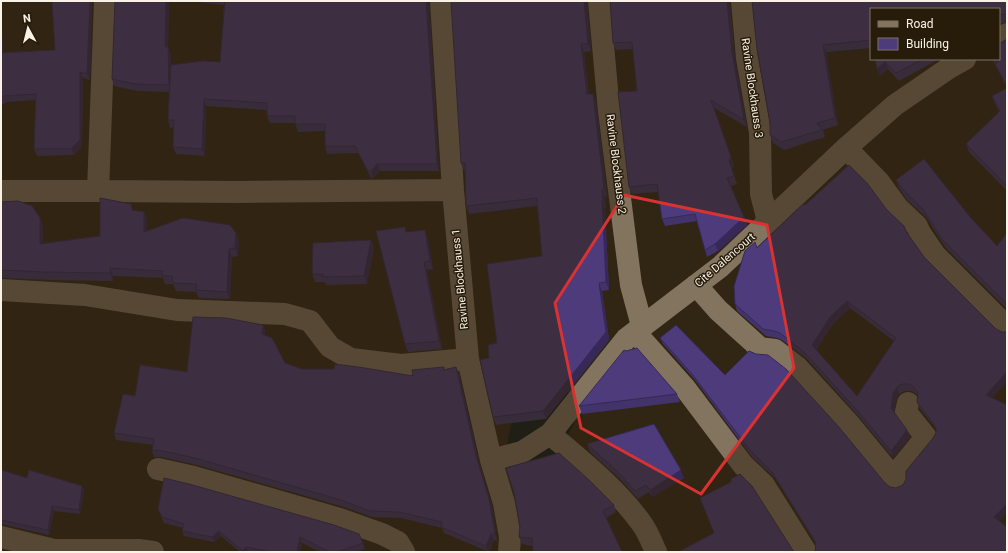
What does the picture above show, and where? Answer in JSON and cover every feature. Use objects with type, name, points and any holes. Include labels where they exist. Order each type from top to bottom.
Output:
[{"type":"street","points":[[98,191],[105,1]]},
{"type":"street","name":"Ravine Blockhauss 1","points":[[441,1],[453,190],[468,359],[491,460],[504,503],[510,537],[509,552]]},
{"type":"street","name":"Ravine Blockhauss 2","points":[[599,1],[609,112],[631,286],[638,329]]},
{"type":"street","name":"Ravine Blockhauss 3","points":[[742,1],[747,58],[760,132],[761,194],[768,221]]},
{"type":"street","name":"Cite Dalencourt","points":[[491,460],[522,452],[550,434],[626,339],[720,267],[846,148],[895,104],[962,60]]},
{"type":"street","points":[[846,148],[879,182],[898,208],[917,226],[935,255],[1007,327]]},
{"type":"street","points":[[1,191],[240,192],[453,190]]},
{"type":"street","points":[[696,285],[718,310],[760,348],[775,350],[797,367],[850,425],[894,479],[900,468],[926,437],[906,412],[908,403]]},
{"type":"street","points":[[1,290],[84,295],[177,310],[285,314],[310,321],[330,347],[351,359],[401,365],[468,359]]},
{"type":"street","points":[[638,329],[744,465],[764,485],[806,552]]},
{"type":"street","points":[[550,434],[587,465],[619,497],[643,525],[656,552]]},
{"type":"street","points":[[158,469],[340,519],[382,534],[398,542],[404,552]]},
{"type":"street","points":[[5,543],[54,550],[138,550],[153,552]]},
{"type":"highlighted area","points":[[624,195],[767,225],[794,368],[701,494],[581,428],[555,303]]},
{"type":"building","points":[[52,1],[90,1],[87,74],[80,72],[80,140],[71,149],[34,149],[36,94],[4,96],[1,98],[1,44],[2,53],[55,50]]},
{"type":"building","points":[[115,1],[166,1],[165,47],[168,47],[169,85],[135,84],[112,79]]},
{"type":"building","points":[[225,1],[426,1],[437,164],[377,164],[371,171],[368,171],[355,146],[325,146],[325,124],[295,124],[295,116],[267,116],[267,103],[204,99],[202,149],[173,147],[174,120],[168,120],[171,65],[203,61],[220,62]]},
{"type":"building","points":[[451,1],[584,1],[588,44],[581,44],[587,94],[593,94],[604,189],[602,189],[602,200],[606,282],[599,283],[606,332],[543,411],[493,417],[480,360],[489,358],[488,345],[497,343],[487,264],[542,256],[537,198],[466,206],[465,163],[461,163]]},
{"type":"building","points":[[610,1],[727,1],[732,53],[744,120],[711,100],[731,157],[729,161],[734,176],[727,178],[744,217],[715,244],[705,250],[695,214],[662,219],[657,184],[629,187],[618,92],[637,91],[632,42],[613,43]]},
{"type":"building","points":[[752,1],[1007,1],[1007,15],[1000,15],[1000,8],[870,8],[870,40],[823,45],[835,118],[817,123],[822,130],[781,142],[770,135],[770,122],[757,49]]},
{"type":"building","points":[[1007,39],[1007,86],[995,64],[999,61],[995,62],[994,60],[1000,60],[1000,43]]},
{"type":"building","points":[[875,60],[921,60],[896,73],[885,62],[877,69]]},
{"type":"building","points":[[1007,88],[1007,186],[966,144],[1000,111],[992,96]]},
{"type":"building","points":[[924,159],[970,217],[997,246],[1007,233],[1007,304],[942,239],[923,209],[905,192],[896,180]]},
{"type":"building","points":[[849,165],[867,183],[887,210],[904,226],[907,233],[924,257],[996,329],[1002,332],[1007,332],[1007,372],[986,395],[1007,405],[1007,504],[994,517],[1007,527],[1007,552],[815,552],[816,544],[814,539],[772,472],[750,450],[692,374],[660,338],[676,325],[725,375],[749,351],[756,354],[768,355],[786,369],[838,426],[885,483],[890,487],[896,488],[903,485],[906,479],[906,471],[936,433],[936,428],[933,423],[917,402],[918,393],[914,387],[909,384],[902,384],[897,387],[893,393],[891,408],[907,430],[891,451],[857,410],[804,352],[780,333],[763,329],[735,304],[734,286],[745,251],[755,242],[757,248],[803,204],[805,205]],"holes":[[[847,301],[896,338],[857,396],[812,345],[830,317]]]},
{"type":"building","points":[[100,198],[131,204],[132,210],[144,212],[144,232],[183,218],[230,225],[236,233],[235,248],[229,249],[227,292],[196,290],[197,284],[173,283],[172,276],[162,276],[163,271],[110,268],[110,273],[1,270],[1,202],[18,201],[32,206],[40,218],[40,244],[100,236]]},
{"type":"building","points":[[405,227],[406,232],[425,230],[430,261],[424,262],[439,341],[405,344],[376,231]]},
{"type":"building","points":[[371,240],[364,276],[323,277],[323,274],[312,274],[313,243]]},
{"type":"building","points":[[193,317],[226,318],[263,325],[262,334],[272,338],[285,363],[302,369],[334,369],[335,364],[413,376],[412,370],[444,367],[444,370],[456,367],[476,456],[489,499],[495,534],[491,534],[486,546],[441,527],[442,522],[399,512],[370,511],[341,500],[195,458],[158,450],[152,451],[154,439],[114,433],[123,394],[135,396],[140,365],[187,372]]},
{"type":"building","points":[[637,348],[677,394],[579,406],[624,350],[626,351]]},
{"type":"building","points":[[654,424],[681,470],[650,490],[646,485],[635,491],[617,471],[587,444]]},
{"type":"building","points":[[559,453],[614,505],[603,511],[622,552],[533,552],[532,538],[519,537],[520,527],[514,493],[506,468]]},
{"type":"building","points":[[1,470],[27,478],[29,470],[82,486],[79,510],[52,506],[48,530],[1,520]]},
{"type":"building","points":[[740,474],[752,486],[794,552],[678,552],[714,533],[700,498],[731,482],[731,479]]},
{"type":"building","points":[[164,478],[334,525],[359,534],[363,543],[337,552],[329,552],[300,537],[297,552],[271,552],[246,547],[243,551],[219,531],[212,537],[182,531],[184,524],[162,517],[158,509]]},
{"type":"waterway","points":[[548,412],[538,433],[535,456],[585,552]]}]
